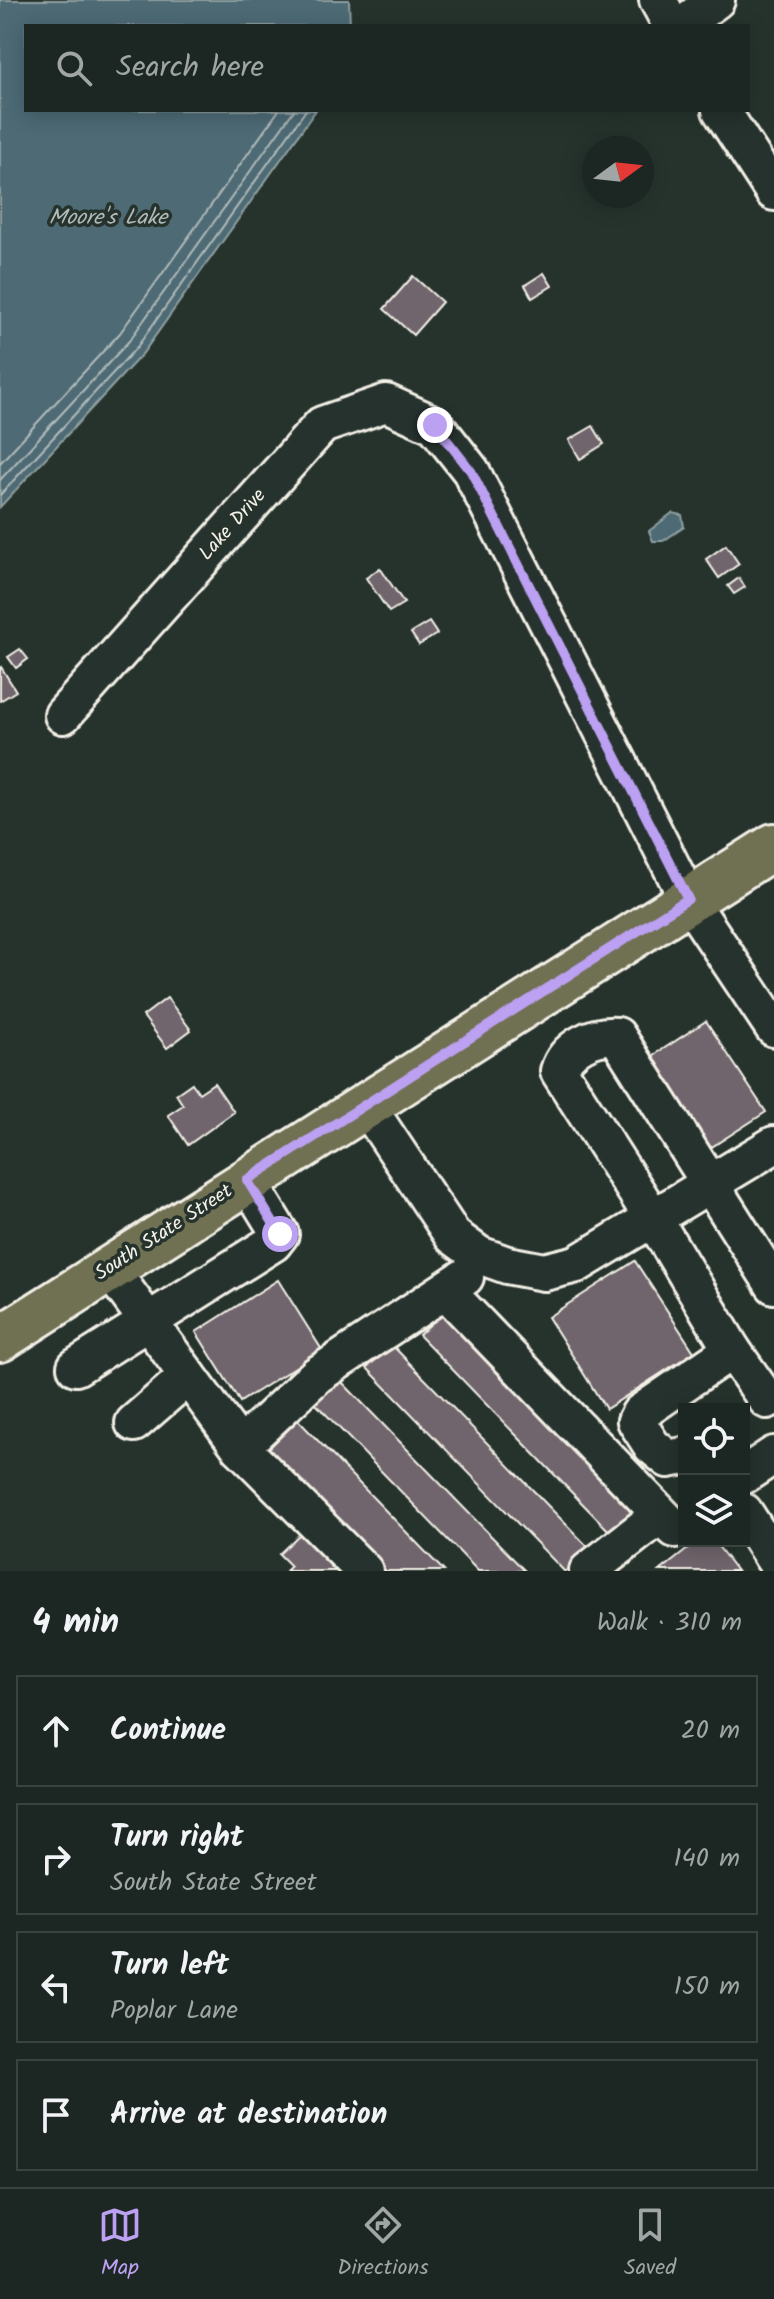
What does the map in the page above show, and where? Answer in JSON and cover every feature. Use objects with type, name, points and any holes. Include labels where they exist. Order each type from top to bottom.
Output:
[{"type":"main road","name":"South State Street","points":[[0,1339],[774,846]]},
{"type":"street","points":[[658,0],[671,24]]},
{"type":"street","points":[[684,24],[716,0]]},
{"type":"street","points":[[722,112],[774,192]]},
{"type":"street","name":"Lake Drive","points":[[63,715],[322,425],[386,403],[435,425],[471,471],[688,899]]},
{"type":"street","points":[[688,899],[774,1028]]},
{"type":"street","points":[[762,1404],[653,1218],[559,1071],[562,1060],[580,1044],[603,1035],[617,1036],[774,1285]]},
{"type":"street","points":[[366,1105],[453,1236],[479,1255],[507,1265],[544,1272],[577,1264],[774,1145]]},
{"type":"street","points":[[76,1367],[273,1243],[280,1234],[247,1180]]},
{"type":"street","points":[[240,1447],[317,1375],[463,1280],[479,1255]]},
{"type":"street","points":[[109,1268],[240,1447],[364,1571]]},
{"type":"street","points":[[446,1291],[673,1522]]},
{"type":"street","points":[[678,1457],[668,1459],[652,1446],[636,1421],[640,1413],[732,1350]]},
{"type":"street","points":[[134,1423],[188,1376]]},
{"type":"street","points":[[750,1471],[774,1455]]},
{"type":"street","points":[[750,1521],[774,1559]]},
{"type":"street","points":[[588,1571],[673,1522]]},
{"type":"street","points":[[619,1571],[673,1522]]},
{"type":"water","name":"Moore's Lake","points":[[0,0],[349,0],[350,24],[24,24],[24,112],[315,112],[143,353],[0,507]]},
{"type":"water","points":[[672,513],[682,515],[684,527],[663,541],[653,541],[649,531]]},
{"type":"building","points":[[544,273],[552,286],[532,298],[525,285]]},
{"type":"building","points":[[413,276],[442,302],[413,335],[384,309]]},
{"type":"building","points":[[593,426],[604,444],[580,459],[569,440]]},
{"type":"building","points":[[726,545],[739,564],[719,578],[706,559]]},
{"type":"building","points":[[380,568],[404,603],[389,612],[366,578]]},
{"type":"building","points":[[739,578],[745,587],[734,594],[728,586]]},
{"type":"building","points":[[429,622],[437,634],[419,645],[411,633]]},
{"type":"building","points":[[20,649],[28,659],[16,668],[8,657]]},
{"type":"building","points":[[0,668],[16,691],[0,701]]},
{"type":"building","points":[[167,998],[191,1030],[167,1048],[143,1016]]},
{"type":"building","points":[[706,1021],[766,1112],[710,1148],[651,1057]]},
{"type":"building","points":[[192,1083],[199,1093],[214,1083],[234,1112],[188,1145],[168,1115],[183,1105],[176,1094]]},
{"type":"building","points":[[635,1261],[694,1352],[606,1409],[548,1317]]},
{"type":"building","points":[[278,1280],[322,1350],[240,1402],[196,1332]]},
{"type":"building","points":[[443,1312],[635,1509],[611,1533],[419,1335]]},
{"type":"building","points":[[391,1344],[590,1549],[569,1571],[564,1571],[367,1368]]},
{"type":"building","points":[[339,1379],[525,1571],[478,1571],[315,1403]]},
{"type":"building","points":[[298,1420],[444,1571],[386,1571],[268,1449]]},
{"type":"building","points":[[303,1531],[341,1571],[286,1571],[291,1566],[279,1554]]},
{"type":"building","points":[[690,1547],[719,1547],[737,1571],[660,1571]]},
{"type":"route","points":[[280,1234],[247,1180],[688,899],[471,471],[435,425]]}]
